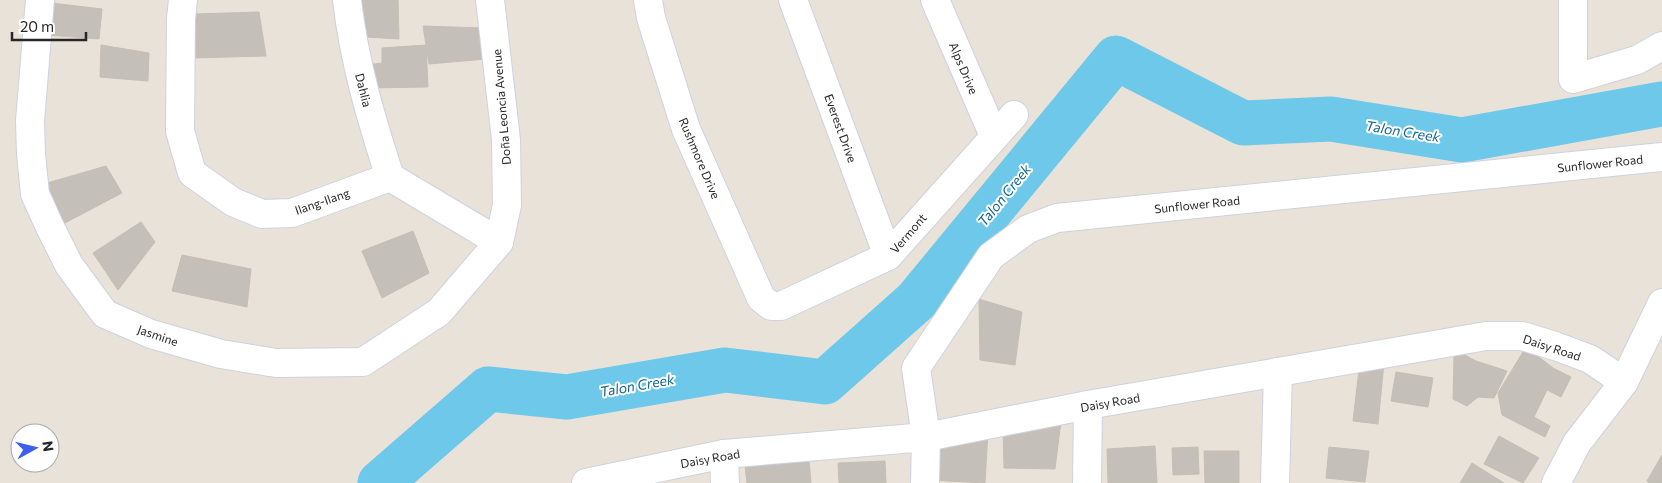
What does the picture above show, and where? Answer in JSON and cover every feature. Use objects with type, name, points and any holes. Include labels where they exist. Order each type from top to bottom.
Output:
[{"type":"street","name":"Jasmine","points":[[40,0],[30,121],[35,194],[69,265],[105,314],[151,334],[221,354],[276,363],[363,362],[439,312],[499,242]]},
{"type":"street","name":"Ilang-Ilang","points":[[183,0],[181,19],[180,131],[192,173],[233,202],[262,214],[292,213],[390,177]]},
{"type":"street","name":"Dahlia","points":[[347,0],[351,35],[368,107],[390,177]]},
{"type":"street","name":"Doña Leoncia Avenue","points":[[490,0],[506,140],[507,205],[499,242]]},
{"type":"street","name":"Rushmore Drive","points":[[648,0],[651,18],[686,129],[761,298],[771,306]]},
{"type":"street","name":"Everest Drive","points":[[793,0],[888,256]]},
{"type":"street","name":"Alps Drive","points":[[935,0],[994,136]]},
{"type":"street","points":[[1573,0],[1573,79],[1636,60],[1662,46]]},
{"type":"street","name":"Vermont","points":[[771,306],[781,306],[888,256],[1014,115]]},
{"type":"street","name":"Sunflower Road","points":[[925,483],[926,437],[916,368],[991,256],[1028,229],[1057,218],[1662,157]]},
{"type":"street","points":[[390,177],[499,242]]},
{"type":"street","points":[[1556,483],[1577,443],[1624,382],[1662,303]]},
{"type":"street","name":"Daisy Road","points":[[586,483],[724,454],[926,437],[1088,406],[1486,336],[1522,336],[1590,359],[1624,382]]},
{"type":"street","points":[[1275,483],[1278,372]]},
{"type":"street","points":[[1087,483],[1088,406]]},
{"type":"street","points":[[724,454],[725,483]]},
{"type":"building","points":[[360,0],[398,0],[399,39],[366,37]]},
{"type":"building","points":[[51,3],[102,9],[99,39],[47,35]]},
{"type":"building","points":[[259,12],[266,56],[190,58],[195,14]]},
{"type":"building","points":[[423,26],[482,28],[486,59],[429,64]]},
{"type":"building","points":[[101,45],[149,53],[148,81],[100,77]]},
{"type":"building","points":[[426,45],[428,87],[365,88],[368,65],[382,63],[382,48]]},
{"type":"building","points":[[106,166],[122,193],[61,225],[37,186]]},
{"type":"building","points":[[141,222],[155,242],[118,290],[93,253]]},
{"type":"building","points":[[413,231],[429,273],[382,298],[362,251]]},
{"type":"building","points":[[182,255],[251,269],[247,307],[172,291]]},
{"type":"building","points":[[979,299],[1022,312],[1015,365],[980,360]]},
{"type":"building","points":[[1526,347],[1553,368],[1571,377],[1561,397],[1547,390],[1534,417],[1550,426],[1545,437],[1502,415],[1498,393]]},
{"type":"building","points":[[1463,354],[1476,361],[1507,371],[1494,398],[1478,397],[1467,406],[1453,399],[1454,357]]},
{"type":"building","points":[[1360,361],[1384,363],[1378,424],[1353,421]]},
{"type":"building","points":[[1396,372],[1433,378],[1428,407],[1391,401]]},
{"type":"building","points":[[1061,421],[1055,469],[1004,468],[1003,427]]},
{"type":"building","points":[[988,430],[985,483],[930,480],[930,443]]},
{"type":"building","points":[[1499,436],[1539,458],[1523,483],[1484,464]]},
{"type":"building","points":[[1155,446],[1157,483],[1108,483],[1107,449]]},
{"type":"building","points":[[1198,447],[1199,474],[1173,475],[1172,448]]},
{"type":"building","points":[[1329,447],[1369,451],[1365,482],[1326,478]]},
{"type":"building","points":[[1204,451],[1239,451],[1239,483],[1205,483]]},
{"type":"building","points":[[1662,455],[1662,483],[1649,483],[1647,481]]},
{"type":"building","points":[[809,460],[811,483],[747,483],[745,465]]},
{"type":"building","points":[[885,461],[886,483],[839,483],[838,463]]},
{"type":"building","points":[[1472,463],[1504,483],[1460,483]]},
{"type":"waterway","name":"Talon Creek","points":[[380,483],[488,389],[567,397],[725,370],[825,382],[916,301],[1116,58],[1243,123],[1331,119],[1462,140],[1662,104]]}]
